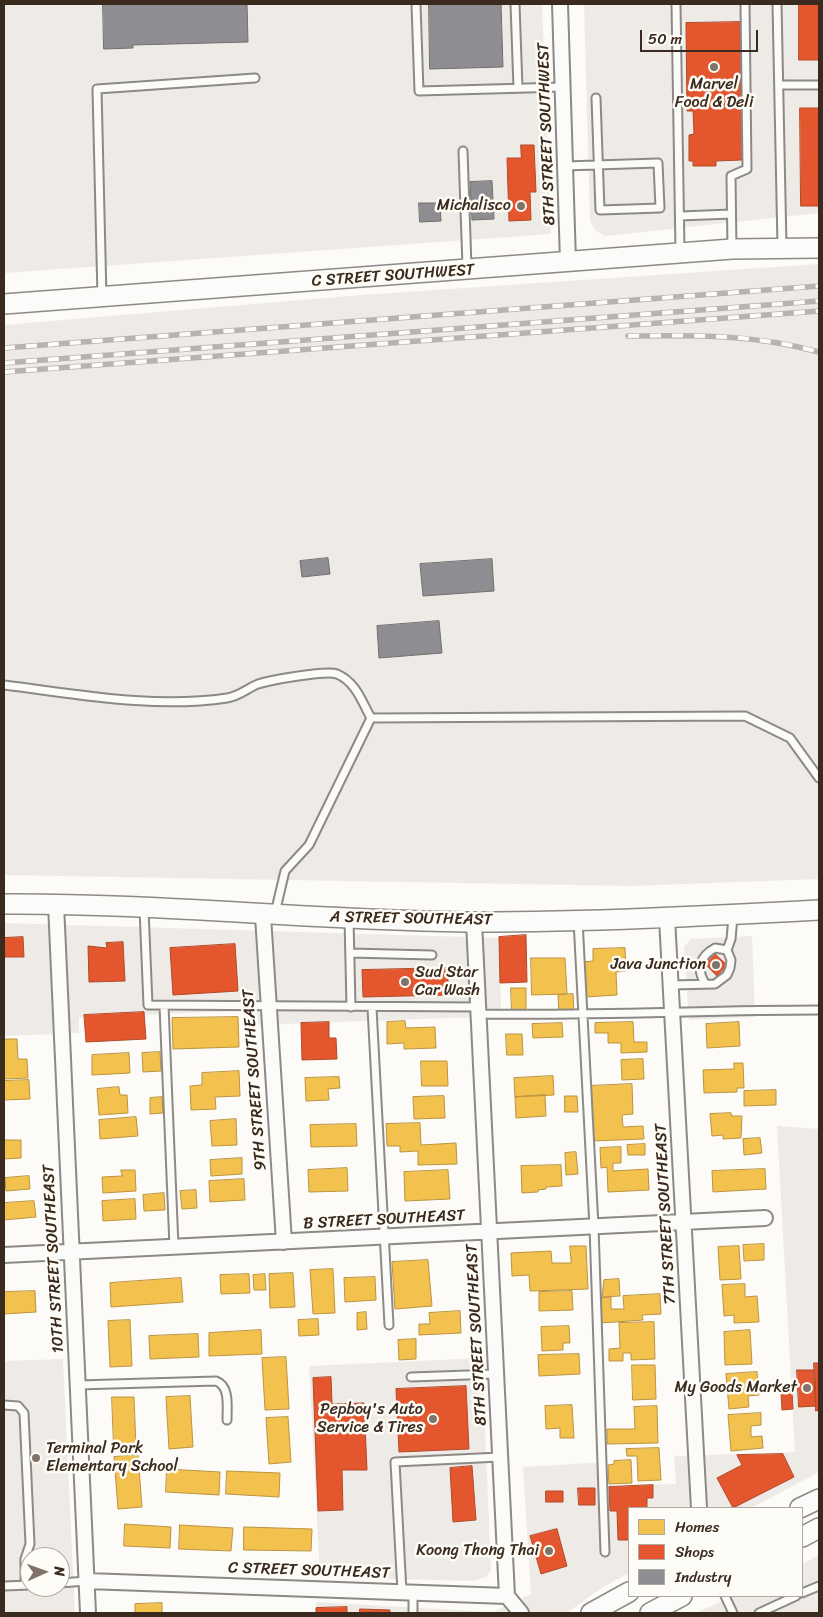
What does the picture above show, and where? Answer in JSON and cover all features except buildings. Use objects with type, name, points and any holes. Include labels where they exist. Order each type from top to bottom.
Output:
[{"type":"main road","name":"C STREET SOUTHWEST","points":[[782,247],[819,235]]},
{"type":"main road","name":"C STREET SOUTHWEST","points":[[4,304],[732,249],[819,248]]},
{"type":"main road","name":"A STREET SOUTHEAST","points":[[4,904],[56,904],[268,916],[474,922],[667,918],[819,910]]},
{"type":"main road","points":[[802,1507],[819,1499]]},
{"type":"main road","points":[[803,1536],[819,1528]]},
{"type":"main road","points":[[591,1613],[628,1593]]},
{"type":"main road","points":[[650,1613],[680,1597]]},
{"type":"street","name":"8TH STREET SOUTHWEST","points":[[560,4],[568,262]]},
{"type":"street","name":"10TH STREET SOUTHEAST","points":[[56,904],[88,1613]]},
{"type":"street","name":"9TH STREET SOUTHEAST","points":[[268,916],[268,1007],[284,1242]]},
{"type":"street","name":"7TH STREET SOUTHEAST","points":[[667,918],[699,1507]]},
{"type":"street","name":"8TH STREET SOUTHEAST","points":[[474,922],[507,1596]]},
{"type":"street","name":"B STREET SOUTHEAST","points":[[4,1255],[765,1218]]},
{"type":"street","name":"C STREET SOUTHEAST","points":[[87,1581],[507,1596]]},
{"type":"street","points":[[507,1596],[519,1613]]},
{"type":"lane","points":[[416,4],[419,91],[563,87]]},
{"type":"lane","points":[[515,4],[518,88]]},
{"type":"lane","points":[[676,4],[680,253]]},
{"type":"lane","points":[[732,249],[731,176],[747,169],[745,4]]},
{"type":"lane","points":[[776,4],[780,85],[782,247]]},
{"type":"lane","points":[[102,297],[97,89],[255,78]]},
{"type":"lane","points":[[780,85],[819,85]]},
{"type":"lane","points":[[565,166],[598,165],[658,163],[660,208],[600,210],[598,165],[596,98]]},
{"type":"lane","points":[[463,151],[467,270]]},
{"type":"lane","points":[[680,216],[731,214]]},
{"type":"lane","points":[[4,685],[153,702],[203,702],[232,698],[259,684],[309,674],[336,674],[353,685],[371,718]]},
{"type":"lane","points":[[371,718],[745,716],[790,738],[819,778]]},
{"type":"lane","points":[[268,916],[286,871],[309,845],[371,718]]},
{"type":"lane","points":[[144,909],[148,1005],[352,1007],[583,1016],[757,1010],[819,1010]]},
{"type":"lane","points":[[670,985],[715,984],[727,975],[731,964],[727,950],[732,939],[733,915]]},
{"type":"lane","points":[[349,918],[352,1007]]},
{"type":"lane","points":[[578,920],[594,1227],[606,1552]]},
{"type":"lane","points":[[705,983],[700,975],[699,965],[705,954],[715,948],[727,950]]},
{"type":"lane","points":[[350,953],[432,955]]},
{"type":"lane","points":[[164,1006],[174,1247]]},
{"type":"lane","points":[[372,1008],[389,1325]]},
{"type":"lane","points":[[411,1377],[496,1374]]},
{"type":"lane","points":[[78,1385],[216,1381],[222,1384],[226,1390],[227,1420]]},
{"type":"lane","points":[[4,1405],[18,1406],[24,1413],[29,1547]]},
{"type":"lane","points":[[413,1613],[407,1592],[396,1462],[500,1457]]},
{"type":"lane","points":[[70,1582],[87,1581]]},
{"type":"lane","points":[[4,1586],[20,1585]]},
{"type":"lane","points":[[803,1593],[819,1586]]},
{"type":"lane","points":[[726,1597],[734,1613]]},
{"type":"lane","points":[[759,1613],[794,1597]]},
{"type":"shaded area","points":[[4,4],[542,4],[551,234],[4,273]]},
{"type":"shaded area","points":[[584,4],[819,4],[819,213],[605,236],[596,231],[590,221]]},
{"type":"shaded area","points":[[819,264],[819,879],[631,886],[4,875],[4,325],[361,295]]},
{"type":"shaded area","points":[[4,923],[500,938],[501,1016],[258,1025],[257,1011],[187,1013],[79,1018],[79,1033],[4,1036]]},
{"type":"shaded area","points":[[752,936],[755,1017],[689,1020],[684,947],[691,939]]},
{"type":"shaded area","points":[[777,1126],[819,1129],[819,1472],[753,1507],[628,1507],[628,1574],[600,1589],[567,1613],[316,1613],[316,1602],[493,1612],[531,1594],[523,1467],[607,1462],[608,1486],[676,1484],[674,1456],[795,1452]]},
{"type":"shaded area","points":[[482,1358],[491,1570],[486,1577],[474,1581],[320,1577],[309,1366]]},
{"type":"shaded area","name":"Terminal Park Elementary School","points":[[63,1359],[75,1613],[4,1613],[4,1361]]},
{"type":"shaded area","points":[[819,1555],[819,1613],[696,1613],[731,1597],[803,1597],[803,1563]]},
{"type":"railway","points":[[4,348],[819,286]]},
{"type":"railway","points":[[4,363],[819,301]]},
{"type":"railway","points":[[4,372],[819,311]]},
{"type":"railway","points":[[628,336],[724,337],[771,342],[819,352]]},
{"type":"place","name":"Marvel Food & Deli","points":[[714,67]]},
{"type":"place","name":"Michalisco","points":[[521,206]]},
{"type":"place","name":"Java Junction","points":[[716,965]]},
{"type":"place","name":"Sud Star Car Wash","points":[[405,982]]},
{"type":"place","name":"My Goods Market","points":[[807,1388]]},
{"type":"place","name":"Pepboy's Auto Service & Tires","points":[[433,1419]]},
{"type":"place","name":"Terminal Park Elementary School","points":[[36,1458]]},
{"type":"place","name":"Koong Thong Thai","points":[[549,1551]]}]
